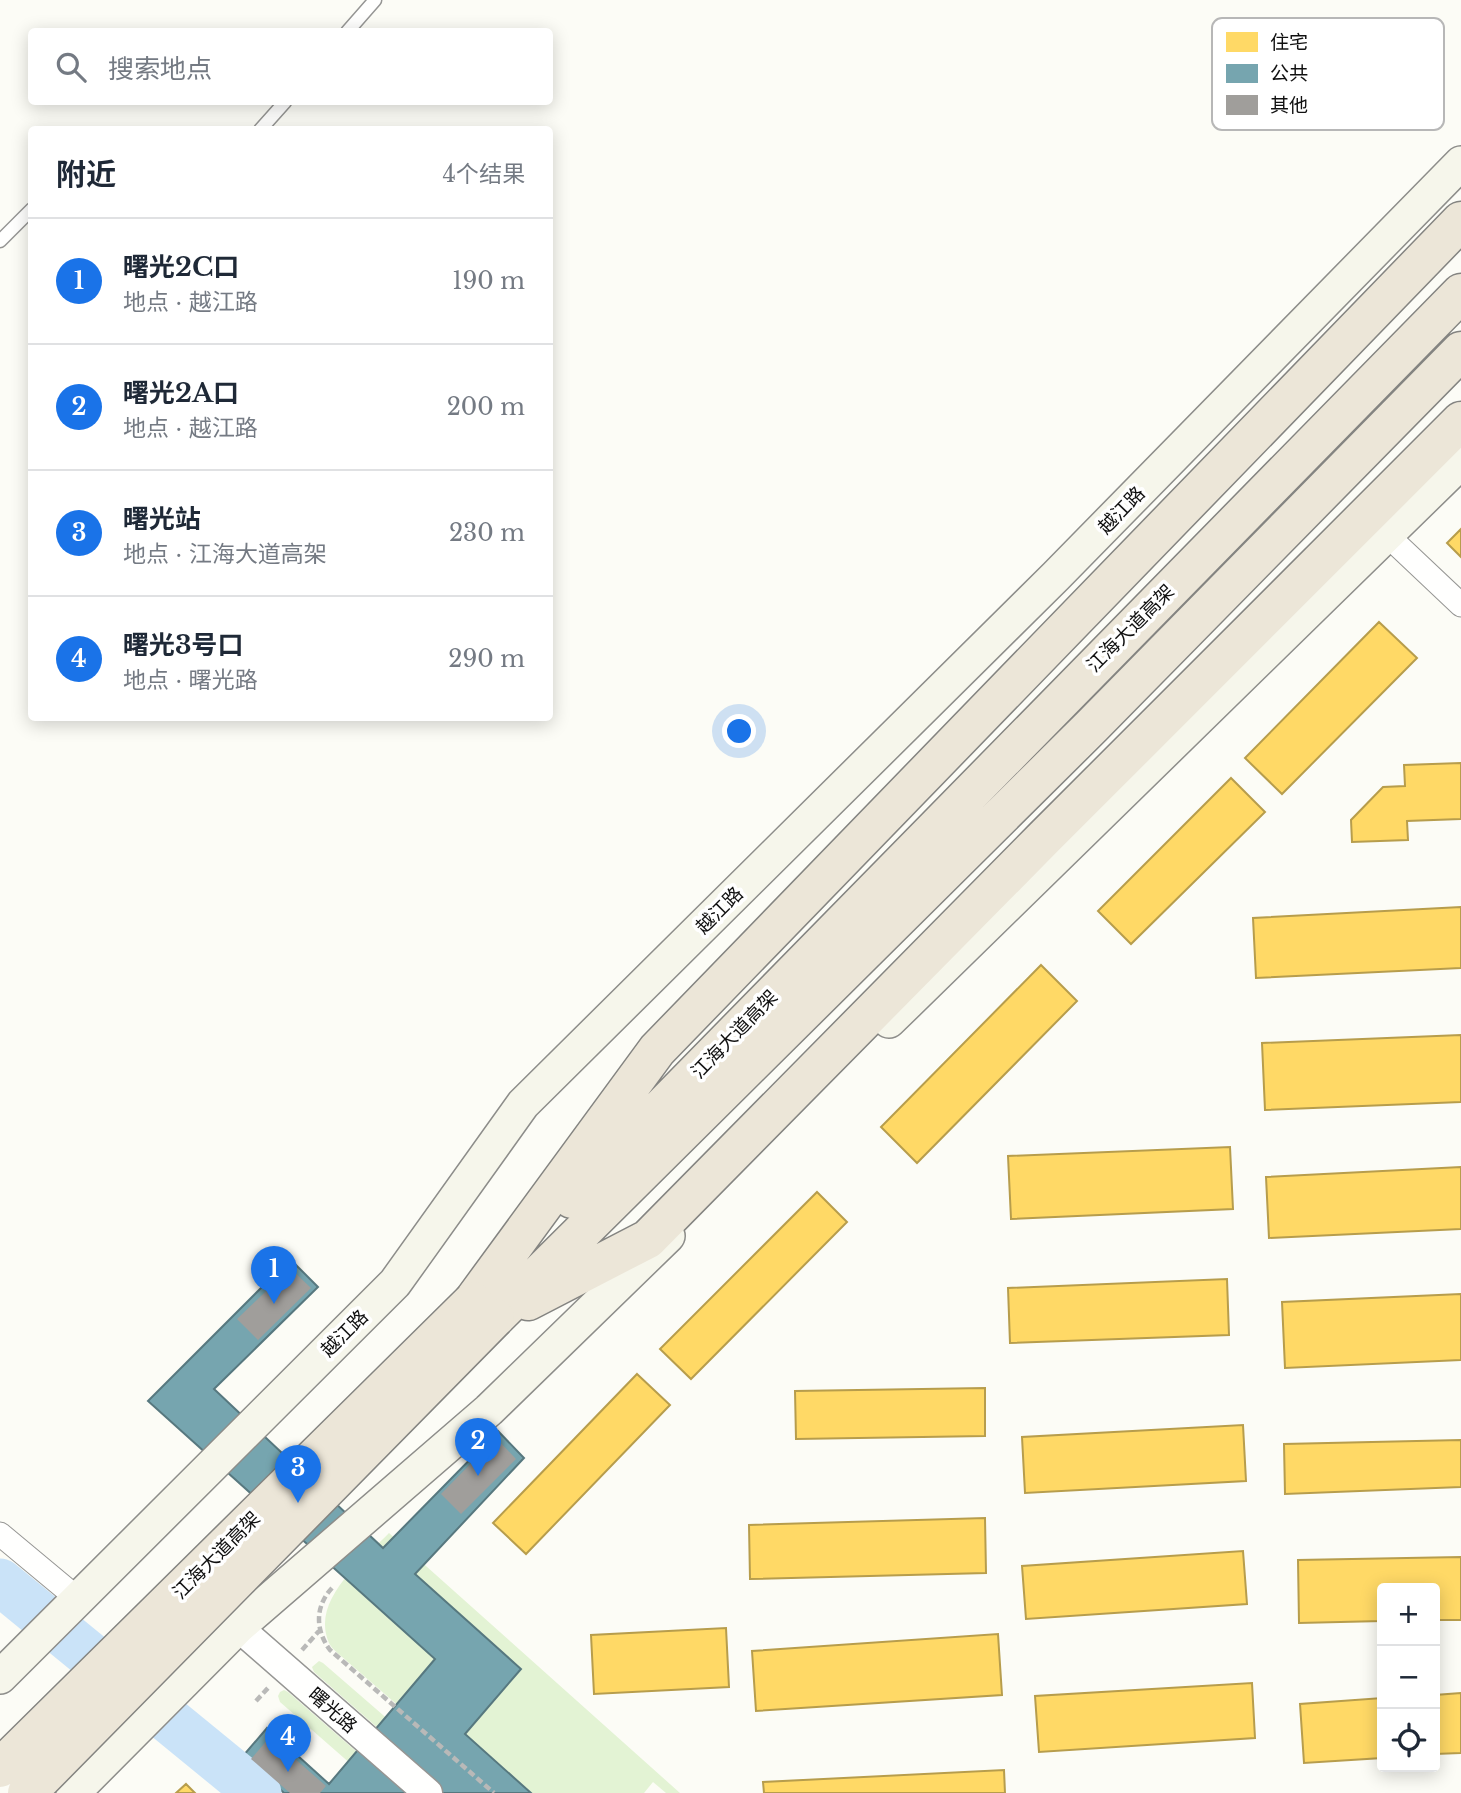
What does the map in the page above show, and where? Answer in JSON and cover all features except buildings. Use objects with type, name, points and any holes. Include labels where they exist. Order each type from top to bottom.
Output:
[{"type":"highway","points":[[484,1309],[657,1050],[1461,221]]},
{"type":"highway","name":"江海大道高架","points":[[27,1793],[484,1309],[1461,293]]},
{"type":"highway","name":"江海大道高架","points":[[0,1768],[1092,726],[1461,351]]},
{"type":"highway","points":[[484,1309],[648,1239],[1461,421]]},
{"type":"main road","name":"越江路","points":[[11,1666],[395,1283],[523,1104],[1066,566],[1461,163]]},
{"type":"main road","points":[[73,1793],[238,1627],[489,1410],[1461,462]]},
{"type":"street","points":[[1388,536],[1461,605]]},
{"type":"street","points":[[0,1534],[78,1599]]},
{"type":"street","name":"曙光路","points":[[238,1627],[428,1793]]},
{"type":"lane","points":[[350,28],[375,0]]},
{"type":"lane","points":[[264,126],[282,105]]},
{"type":"lane","points":[[0,241],[28,213]]},
{"type":"path","points":[[334,1586],[323,1600],[319,1612],[320,1630],[330,1650],[494,1793]]},
{"type":"green space","points":[[389,1533],[680,1793],[666,1793],[653,1782],[644,1793],[499,1793],[338,1653],[329,1643],[325,1627],[333,1596],[354,1568]]},
{"type":"green space","points":[[319,1661],[473,1793],[452,1793],[314,1672],[312,1667]]},
{"type":"green space","points":[[284,1690],[404,1793],[384,1793],[280,1702],[278,1696]]},
{"type":"water","points":[[201,1728],[275,1793],[232,1793],[181,1746]]},
{"type":"waterway","points":[[0,1582],[258,1793]]},
{"type":"place","name":"曙光2C口","points":[[274,1304]]},
{"type":"place","name":"曙光2A口","points":[[478,1476]]},
{"type":"place","name":"曙光站","points":[[298,1503]]},
{"type":"place","name":"曙光3号口","points":[[288,1772]]}]
